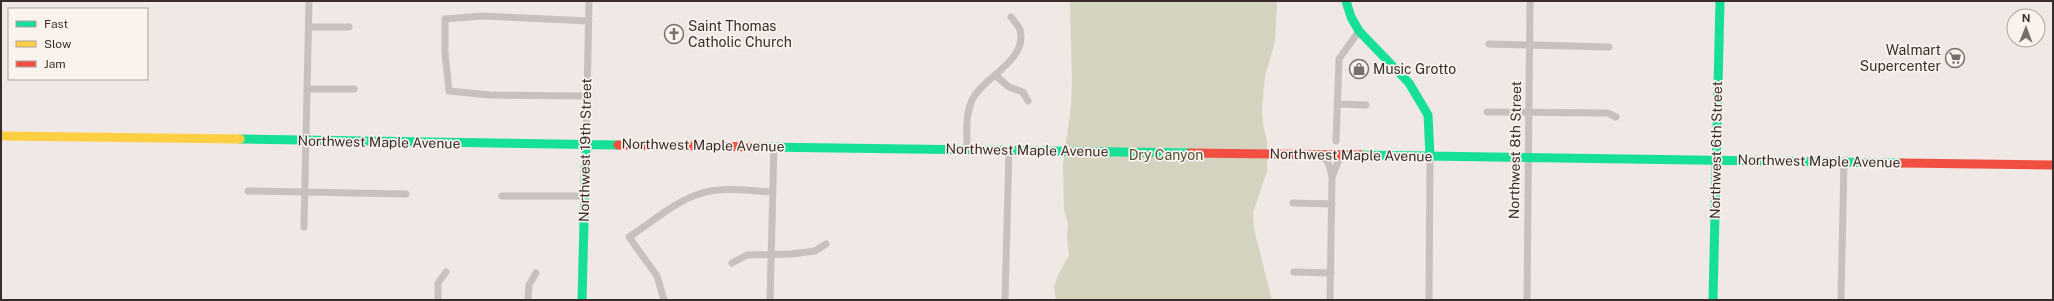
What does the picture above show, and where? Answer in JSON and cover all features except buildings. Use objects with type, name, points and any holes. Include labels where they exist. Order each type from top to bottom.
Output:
[{"type":"main road","points":[[1346,1],[1351,17],[1359,31],[1409,83],[1428,115],[1430,155]]},
{"type":"main road","name":"Northwest 6th Street","points":[[1713,300],[1720,1]]},
{"type":"main road","name":"Northwest Maple Avenue","points":[[1,136],[306,141],[967,148],[1009,150],[2053,165]]},
{"type":"main road","name":"Northwest 19th Street","points":[[582,300],[586,144]]},
{"type":"street","points":[[304,227],[309,1]]},
{"type":"street","name":"Northwest 19th Street","points":[[586,144],[589,1]]},
{"type":"street","name":"Northwest 8th Street","points":[[1526,300],[1530,1]]},
{"type":"street","points":[[586,96],[490,95],[449,91],[445,53],[445,19],[483,16],[589,20]]},
{"type":"street","points":[[967,148],[967,116],[973,99],[982,86],[1012,61],[1020,44],[1020,30],[1011,17]]},
{"type":"street","points":[[308,26],[349,27]]},
{"type":"street","points":[[1336,141],[1338,59],[1359,31]]},
{"type":"street","points":[[1489,44],[1609,47]]},
{"type":"street","points":[[995,75],[1009,87],[1023,92],[1028,101]]},
{"type":"street","points":[[307,89],[354,90]]},
{"type":"street","points":[[1337,104],[1366,105]]},
{"type":"street","points":[[1488,112],[1608,113],[1616,117]]},
{"type":"street","points":[[770,300],[774,146]]},
{"type":"street","points":[[1005,300],[1009,150]]},
{"type":"street","points":[[1317,154],[1325,157],[1332,178],[1330,300]]},
{"type":"street","points":[[1332,178],[1338,162],[1345,155]]},
{"type":"street","points":[[1429,300],[1430,155]]},
{"type":"street","points":[[1841,300],[1844,162]]},
{"type":"street","points":[[248,191],[406,194]]},
{"type":"street","points":[[664,300],[657,276],[629,237],[681,203],[700,194],[722,191],[773,192]]},
{"type":"street","points":[[502,196],[584,196]]},
{"type":"street","points":[[1293,203],[1332,204]]},
{"type":"street","points":[[732,263],[747,255],[771,256],[815,252],[826,244]]},
{"type":"street","points":[[438,300],[438,283],[446,272]]},
{"type":"street","points":[[528,300],[529,285],[536,272]]},
{"type":"street","points":[[1294,272],[1331,272]]},
{"type":"green space","name":"Dry Canyon","points":[[1070,1],[1277,1],[1275,42],[1265,76],[1262,107],[1263,124],[1267,142],[1267,171],[1253,213],[1254,229],[1272,300],[1056,300],[1054,287],[1058,275],[1069,255],[1067,238],[1068,223],[1064,211],[1063,164],[1071,106],[1072,80]]},
{"type":"traffic: fast","points":[[1346,1],[1351,17],[1359,31],[1409,83],[1428,115],[1430,155]]},
{"type":"traffic: fast","points":[[1713,300],[1720,1]]},
{"type":"traffic: fast","points":[[240,139],[618,145]]},
{"type":"traffic: fast","points":[[582,300],[586,144]]},
{"type":"traffic: fast","points":[[762,147],[1190,153]]},
{"type":"traffic: fast","points":[[1361,155],[1902,163]]},
{"type":"traffic: slow","points":[[1,136],[240,139]]},
{"type":"traffic: jam","points":[[618,145],[762,147]]},
{"type":"traffic: jam","points":[[1190,153],[1361,155]]},
{"type":"traffic: jam","points":[[1902,163],[2053,165]]},
{"type":"place","name":"Saint Thomas Catholic Church","points":[[674,34]]},
{"type":"place","name":"Walmart Supercenter","points":[[1955,58]]},
{"type":"place","name":"Music Grotto","points":[[1359,69]]}]
